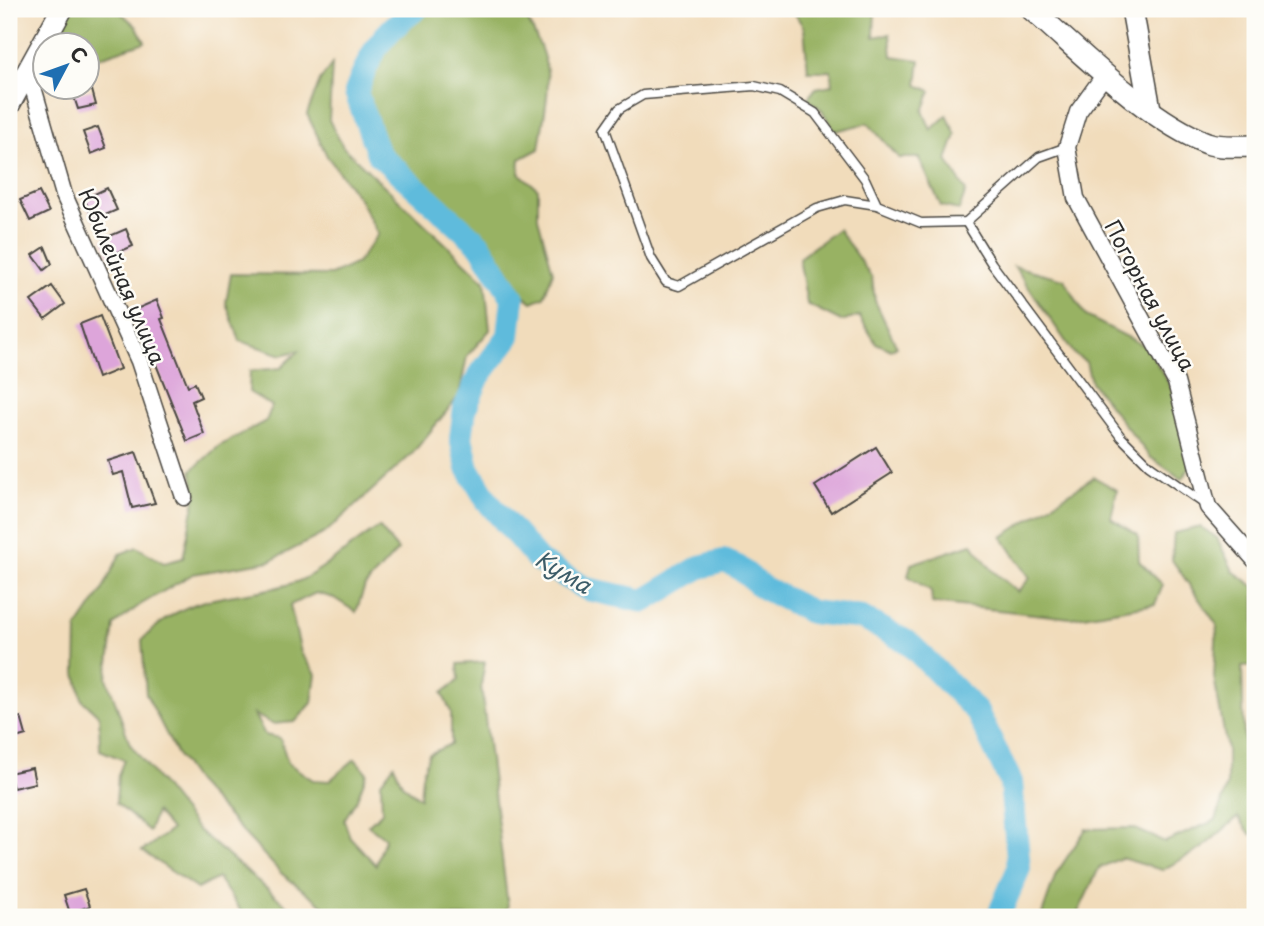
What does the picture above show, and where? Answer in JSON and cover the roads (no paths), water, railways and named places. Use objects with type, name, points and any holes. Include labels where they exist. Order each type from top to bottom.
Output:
[{"type":"street","points":[[9,105],[62,9]]},
{"type":"street","points":[[1031,9],[1150,109],[1209,144],[1255,146]]},
{"type":"street","points":[[1132,9],[1150,109]]},
{"type":"street","name":"Юбилейная улица","points":[[28,70],[64,195],[139,361],[184,497]]},
{"type":"street","points":[[1066,147],[1078,112],[1106,73]]},
{"type":"street","name":"Погорная улица","points":[[1066,147],[1076,198],[1176,382],[1208,507],[1255,560]]},
{"type":"lane","points":[[877,205],[865,179],[816,113],[780,92],[754,86],[643,95],[619,109],[605,129],[651,258],[666,282],[679,286],[817,208],[845,200],[877,205],[921,223],[966,222],[1039,157],[1066,147]]},
{"type":"lane","points":[[966,222],[992,264],[1121,437],[1149,465],[1208,507]]},
{"type":"waterway","name":"Кума","points":[[416,9],[378,44],[356,92],[378,154],[480,245],[513,298],[509,336],[479,376],[465,408],[461,438],[468,468],[488,502],[539,561],[587,589],[644,601],[700,567],[724,561],[738,567],[762,587],[811,612],[862,618],[909,643],[977,712],[1011,782],[1019,868],[998,917]]}]
